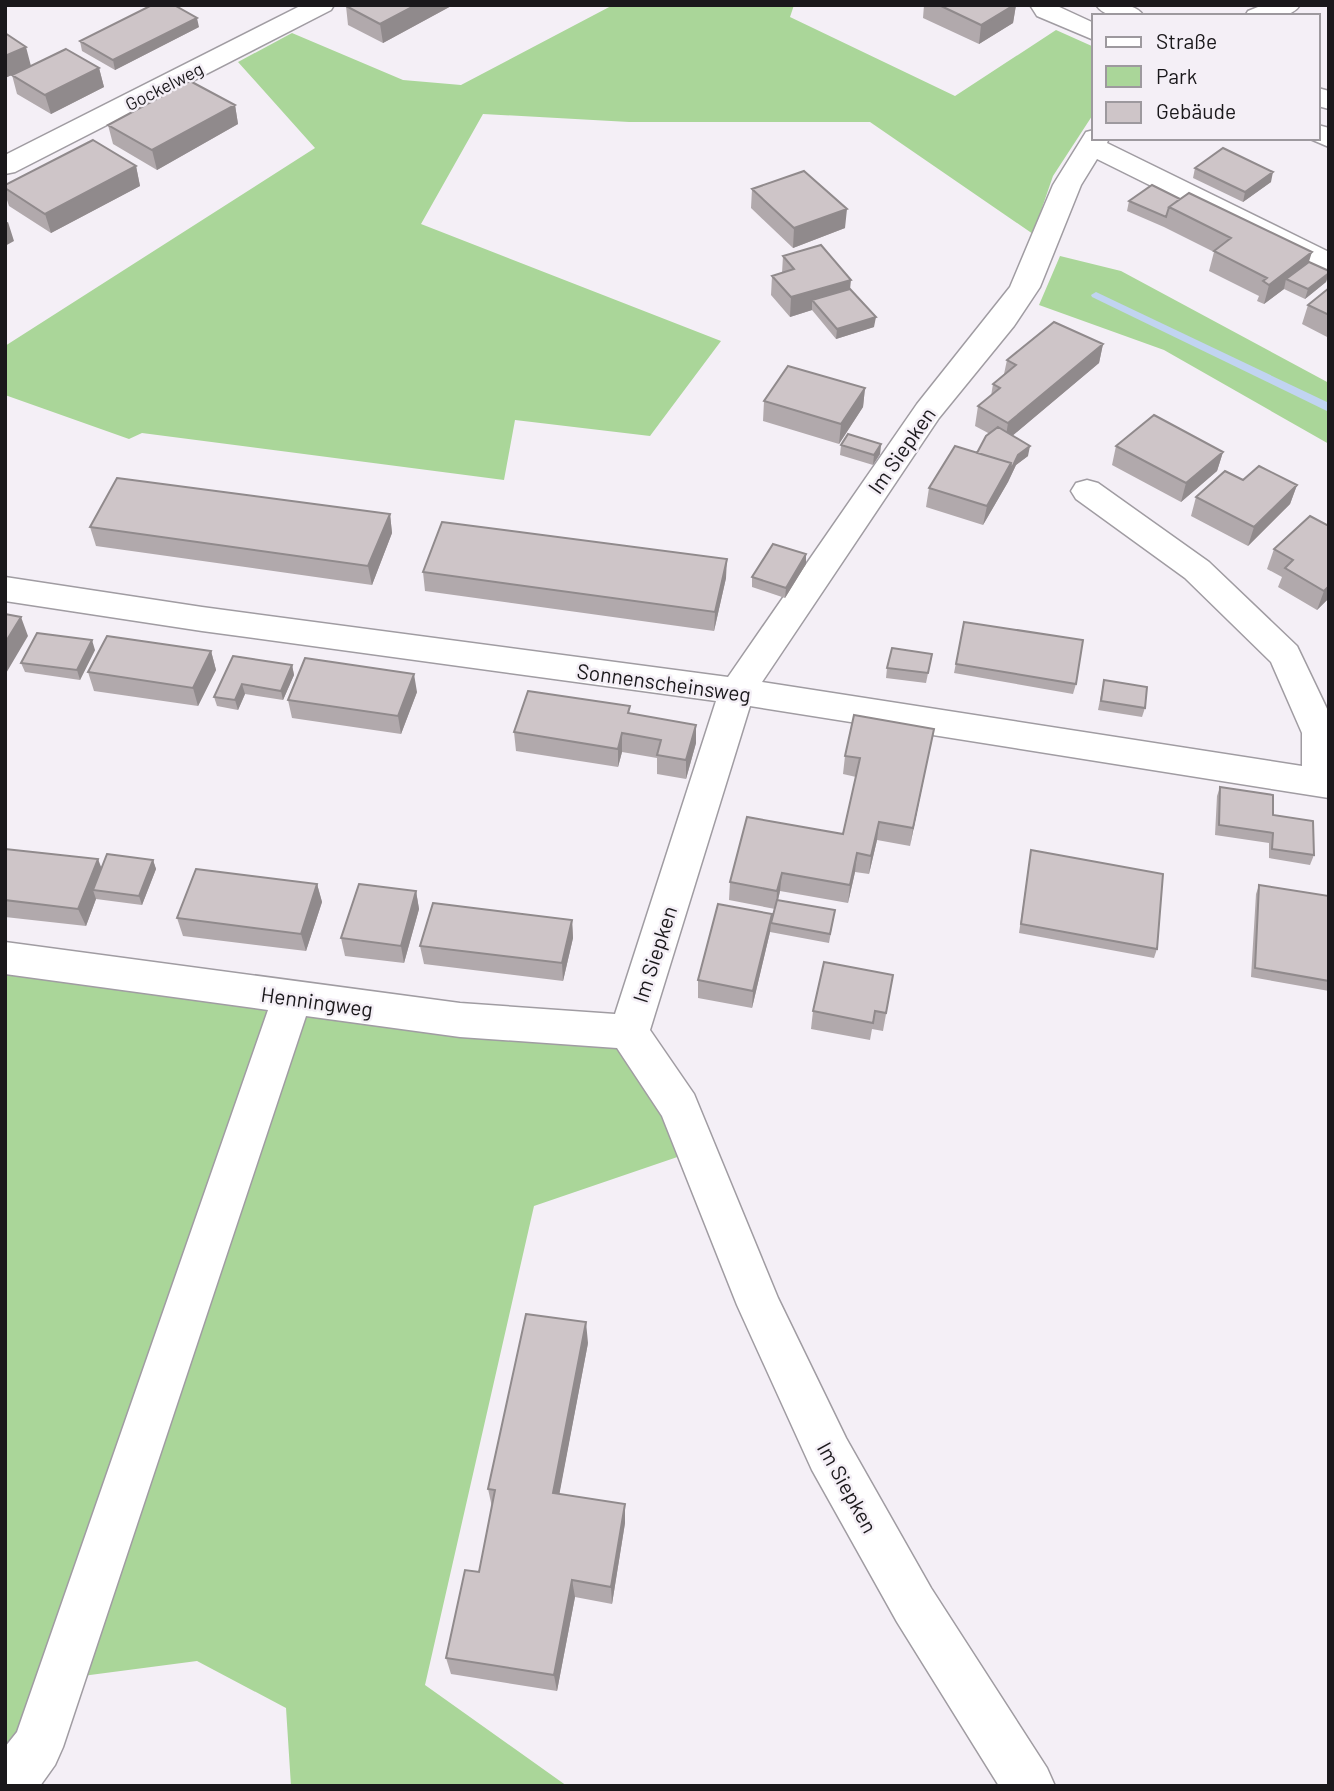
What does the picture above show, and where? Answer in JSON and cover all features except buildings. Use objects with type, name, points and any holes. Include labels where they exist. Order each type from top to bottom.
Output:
[{"type":"street","name":"Gockelweg","points":[[12,154],[322,5]]},
{"type":"street","points":[[1042,5],[1046,11],[1092,31]]},
{"type":"street","points":[[1108,5],[1128,14]]},
{"type":"street","points":[[1263,14],[1288,5]]},
{"type":"street","points":[[1094,142],[1329,263]]},
{"type":"street","name":"Im Siepken","points":[[1029,1786],[914,1605],[829,1454],[759,1304],[679,1107],[629,1032],[737,691],[928,411],[1003,320],[1025,287],[1067,185],[1094,142]]},
{"type":"street","name":"Sonnenscheinsweg","points":[[5,589],[216,621],[737,691],[1325,783],[1320,733],[1285,655],[1197,570],[1087,491]]},
{"type":"street","name":"Henningweg","points":[[5,958],[460,1020],[629,1032]]},
{"type":"street","points":[[8,1786],[37,1747],[292,998]]},
{"type":"green space","points":[[613,5],[794,5],[790,17],[955,96],[1056,30],[1092,46],[1092,116],[1053,176],[1033,234],[870,122],[629,122],[483,114],[421,224],[721,341],[650,436],[515,420],[504,480],[142,433],[129,439],[5,395],[5,346],[315,148],[238,62],[292,33],[403,80],[461,85]]},
{"type":"green space","points":[[1060,256],[1121,271],[1329,383],[1329,444],[1164,350],[1039,305]]},
{"type":"green space","points":[[5,969],[292,998],[5,1785]]},
{"type":"green space","points":[[294,1006],[626,1037],[692,1152],[534,1206],[425,1685],[567,1786],[291,1786],[286,1708],[197,1661],[67,1678]]},
{"type":"waterway","points":[[1096,295],[1329,408]]}]
